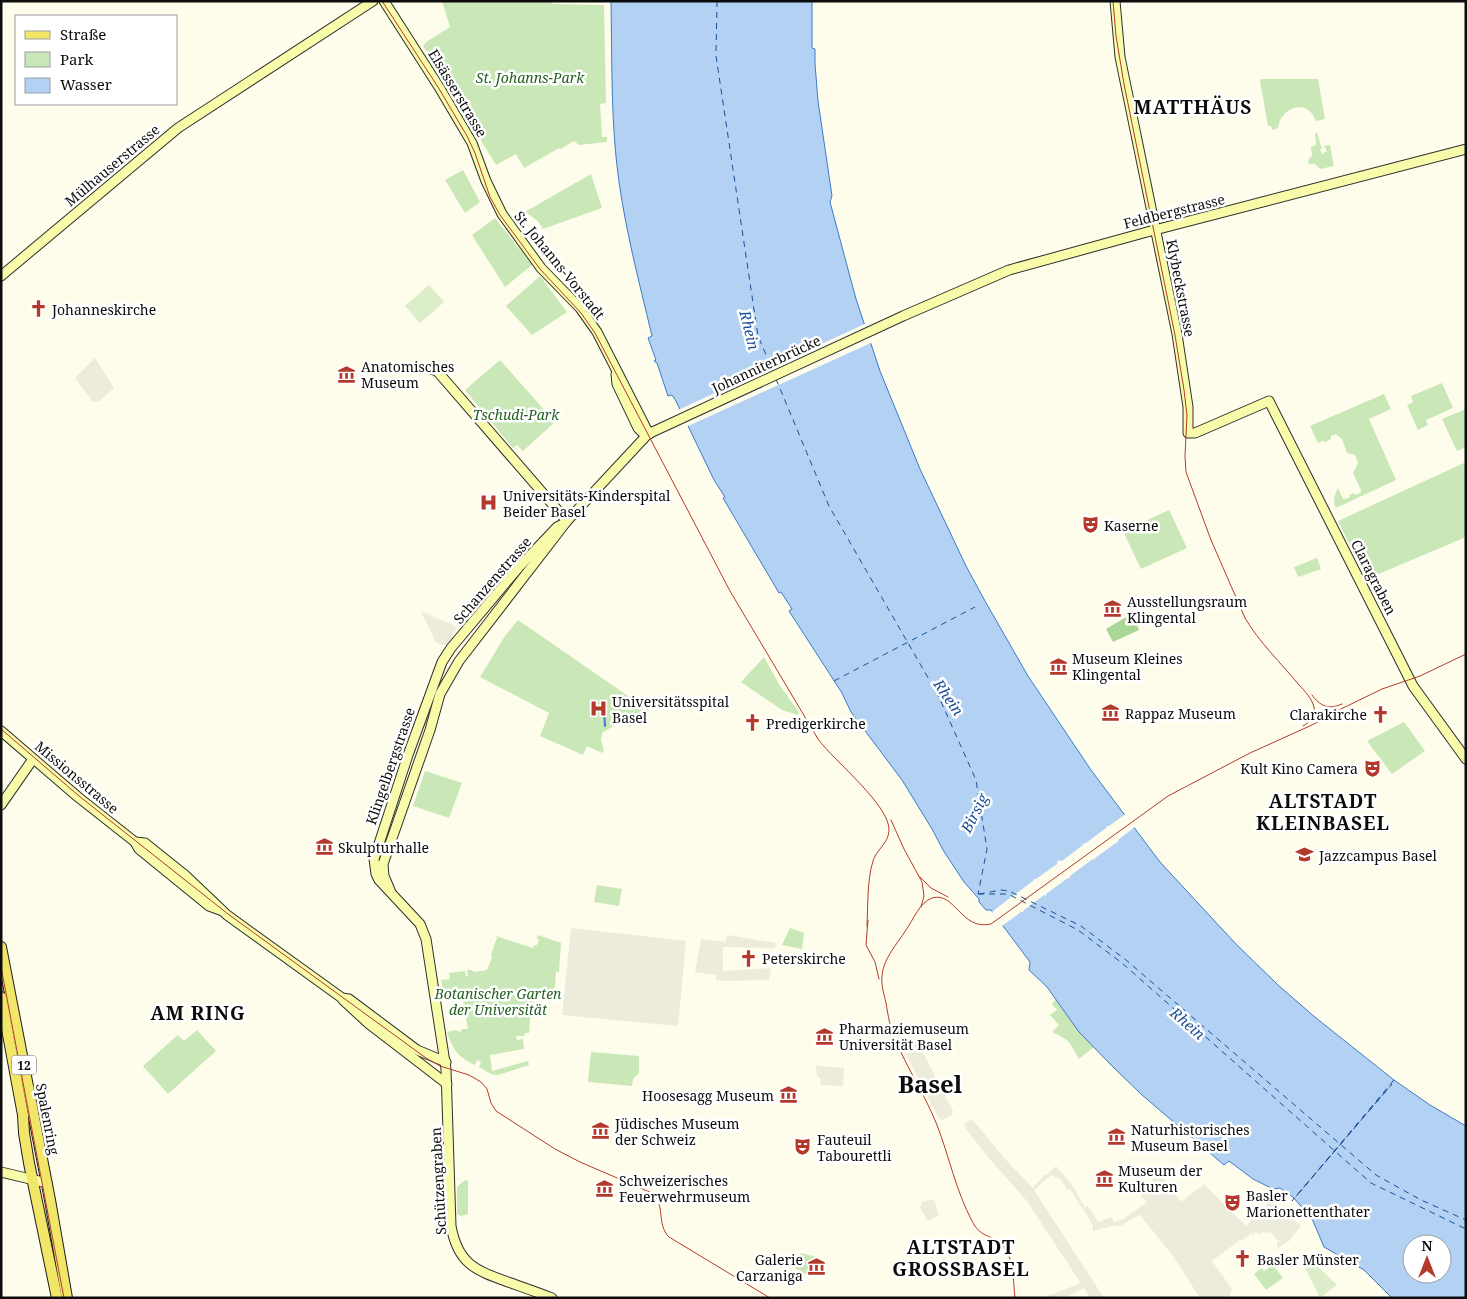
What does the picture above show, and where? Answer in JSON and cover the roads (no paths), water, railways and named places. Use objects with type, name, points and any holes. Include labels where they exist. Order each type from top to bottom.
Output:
[{"type":"main road","name":"Mülhauserstrasse","points":[[1,276],[178,128],[374,1]]},
{"type":"main road","name":"Elsässerstrasse","points":[[384,1],[472,143],[496,205]]},
{"type":"main road","name":"Klybeckstrasse","points":[[1115,1],[1120,57],[1178,344],[1188,407],[1188,434],[1195,433],[1269,401]]},
{"type":"main road","name":"Feldbergstrasse","points":[[895,320],[1009,270],[1466,149]]},
{"type":"main road","name":"St. Johanns-Vorstadt","points":[[496,205],[542,268],[583,312],[596,332],[649,434]]},
{"type":"main road","name":"Johanniterbrücke","points":[[649,434],[895,320]]},
{"type":"main road","points":[[430,369],[437,371],[567,521]]},
{"type":"main road","name":"Claragraben","points":[[1269,401],[1413,686],[1466,759]]},
{"type":"main road","name":"Schanzenstrasse","points":[[459,661],[567,521],[649,434]]},
{"type":"main road","name":"Schanzenstrasse","points":[[442,662],[451,648],[519,568],[557,527],[567,521]]},
{"type":"main road","name":"Klingelbergstrasse","points":[[390,890],[383,864],[387,849],[430,730],[440,694],[459,661]]},
{"type":"main road","name":"Klingelbergstrasse","points":[[390,890],[379,880],[374,863],[376,850],[434,680],[442,662]]},
{"type":"main road","name":"Missionsstrasse","points":[[1,731],[78,797],[135,842],[146,843],[185,875],[214,901],[221,910],[342,998],[345,1004],[447,1084]]},
{"type":"main road","points":[[1,805],[33,758]]},
{"type":"main road","name":"Schützengraben","points":[[390,890],[420,924],[426,939],[446,1065],[451,1226],[457,1246],[468,1263],[479,1271],[552,1298]]},
{"type":"main road","name":"Spalenring","points":[[1,946],[67,1298]]},
{"type":"main road","name":"Spalenring","points":[[1,997],[23,1115],[28,1156],[57,1298]]},
{"type":"main road","name":"Missionsstrasse","points":[[342,998],[349,999],[417,1050],[446,1065]]},
{"type":"main road","points":[[427,1055],[436,1049],[442,1038]]},
{"type":"main road","points":[[428,1070],[446,1065]]},
{"type":"main road","points":[[1,1172],[47,1184]]},
{"type":"water","points":[[611,1],[812,1],[812,48],[815,49],[818,101],[832,196],[830,202],[856,299],[880,371],[920,469],[966,566],[1028,676],[1091,770],[1160,862],[1235,943],[1278,985],[1316,1018],[1394,1080],[1430,1105],[1466,1126],[1466,1298],[1392,1298],[1364,1270],[1324,1247],[1313,1221],[1294,1198],[1280,1188],[1273,1189],[1253,1179],[1229,1161],[1224,1165],[1142,1095],[1079,1032],[1047,987],[1029,970],[1030,962],[991,910],[986,910],[964,882],[902,780],[851,712],[842,693],[789,611],[792,609],[781,592],[779,593],[723,498],[725,497],[714,480],[676,401],[672,395],[668,396],[657,363],[654,361],[656,360],[648,338],[652,336],[622,202],[616,157]]},
{"type":"waterway","points":[[604,709],[605,726]]},
{"type":"tram line","points":[[382,1],[438,87],[467,136],[490,197],[500,215],[540,269],[581,313],[595,333],[730,591],[818,739],[881,809],[887,821],[889,831],[871,868],[867,926]]},
{"type":"tram line","points":[[1113,1],[1116,36],[1124,84],[1175,335],[1184,390],[1187,415],[1186,472],[1211,540],[1245,618],[1263,644],[1306,692],[1313,704],[1313,716],[1303,726]]},
{"type":"tram line","points":[[1015,1298],[1011,1261],[1001,1244],[978,1230],[966,1210],[937,1125],[890,1026],[882,986],[883,970],[891,952],[917,912],[928,900],[940,897],[947,900],[972,922],[981,925],[991,924],[1168,796],[1250,753],[1312,725],[1382,689],[1420,676],[1466,654]]},
{"type":"tram line","points":[[1312,695],[1318,702],[1328,707],[1342,704]]},
{"type":"tram line","points":[[1,729],[79,796],[228,914],[426,1058],[440,1066],[469,1075],[481,1082],[487,1089],[491,1103],[496,1111],[555,1149],[580,1162],[652,1193],[659,1203],[663,1226],[669,1237],[770,1298]]},
{"type":"tram line","points":[[891,820],[922,882],[924,896],[921,907]]},
{"type":"tram line","points":[[920,877],[931,888],[948,897]]},
{"type":"tram line","points":[[868,920],[866,945],[875,962],[879,979]]},
{"type":"tram line","points":[[1,967],[64,1298]]},
{"type":"place","name":"Johanneskirche","points":[[38,309]]},
{"type":"place","name":"Anatomisches Museum","points":[[347,374]]},
{"type":"place","name":"Universitäts-Kinderspital Beider Basel","points":[[489,503]]},
{"type":"place","name":"Kaserne","points":[[1090,525]]},
{"type":"place","name":"Ausstellungsraum Klingental","points":[[1113,609]]},
{"type":"place","name":"Museum Kleines Klingental","points":[[1058,666]]},
{"type":"place","name":"Universitätsspital Basel","points":[[598,709]]},
{"type":"place","name":"Rappaz Museum","points":[[1111,713]]},
{"type":"place","name":"Clarakirche","points":[[1381,714]]},
{"type":"place","name":"Predigerkirche","points":[[752,723]]},
{"type":"place","name":"Kult Kino Camera","points":[[1372,768]]},
{"type":"place","name":"Skulpturhalle","points":[[324,847]]},
{"type":"place","name":"Jazzcampus Basel","points":[[1305,855]]},
{"type":"place","name":"Peterskirche","points":[[748,958]]},
{"type":"place","name":"Pharmaziemuseum Universität Basel","points":[[825,1036]]},
{"type":"place","name":"Hoosesagg Museum","points":[[788,1095]]},
{"type":"place","name":"Jüdisches Museum der Schweiz","points":[[601,1131]]},
{"type":"place","name":"Naturhistorisches Museum Basel","points":[[1117,1137]]},
{"type":"place","name":"Fauteuil Tabourettli","points":[[803,1147]]},
{"type":"place","name":"Museum der Kulturen","points":[[1104,1178]]},
{"type":"place","name":"Schweizerisches Feuerwehrmuseum","points":[[605,1188]]},
{"type":"place","name":"Basler Marionettenthater","points":[[1232,1203]]},
{"type":"place","name":"Basler Münster","points":[[1243,1259]]},
{"type":"place","name":"Galerie Carzaniga","points":[[817,1267]]},
{"type":"district","name":"MATTHÄUS","points":[[1193,107]]},
{"type":"district","name":"ALTSTADT KLEINBASEL","points":[[1323,812]]},
{"type":"district","name":"AM RING","points":[[198,1013]]},
{"type":"district","name":"Basel","points":[[930,1083]]},
{"type":"district","name":"ALTSTADT GROSSBASEL","points":[[961,1258]]},
{"type":"park label","name":"St. Johanns-Park","points":[[530,77]]},
{"type":"park label","name":"Tschudi-Park","points":[[516,414]]},
{"type":"park label","name":"Botanischer Garten der Universität","points":[[498,1002]]},
{"type":"water label","name":"Rhein","points":[[750,330]]},
{"type":"water label","name":"Rhein","points":[[949,697]]},
{"type":"water label","name":"Birsig","points":[[974,813]]},
{"type":"water label","name":"Rhein","points":[[1188,1023]]}]
